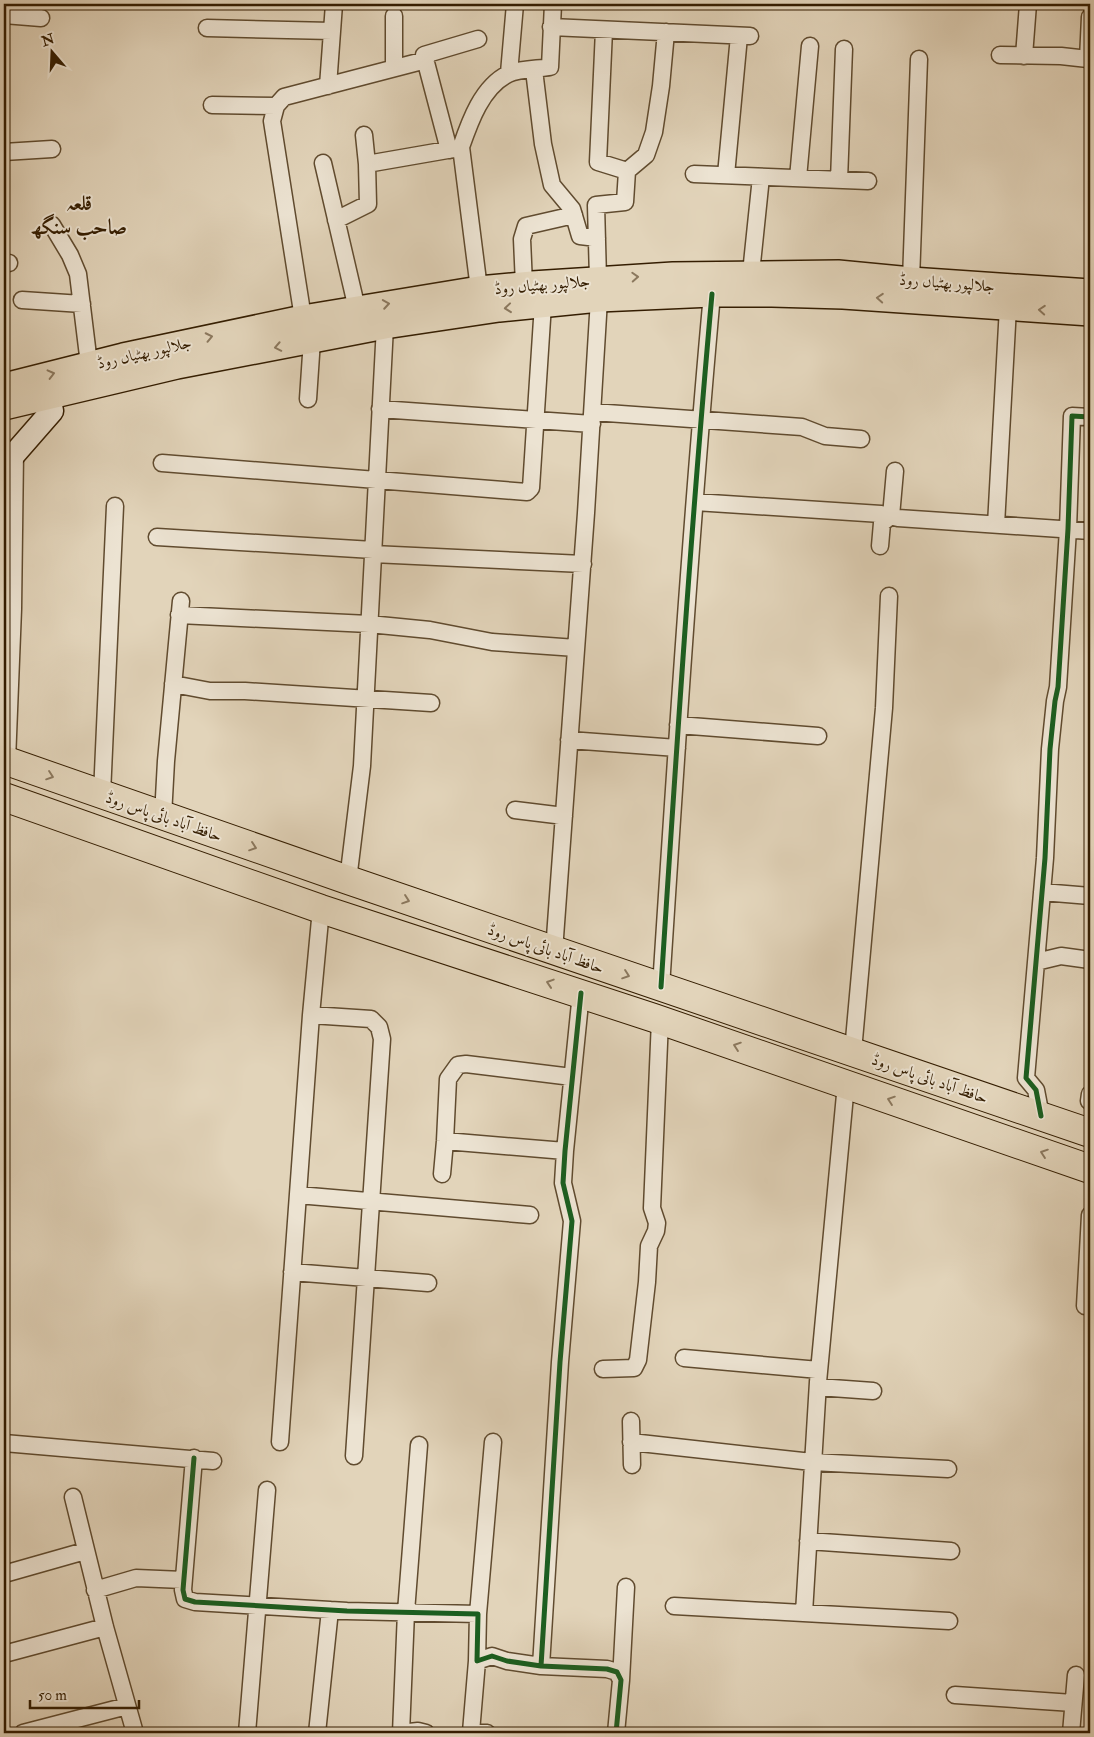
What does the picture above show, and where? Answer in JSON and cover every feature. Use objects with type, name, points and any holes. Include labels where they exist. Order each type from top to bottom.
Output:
[{"type":"highway","name":"حافظ آباد بائی پاس روڈ","points":[[5,760],[554,951],[1090,1133]]},
{"type":"highway","name":"حافظ آباد بائی پاس روڈ","points":[[4,797],[322,909],[581,993],[1090,1169]]},
{"type":"main road","name":"جلالپور بھٹیاں روڈ","points":[[4,386],[89,364],[308,329],[385,326],[543,304],[599,289],[673,275],[751,273],[838,274],[1090,292]]},
{"type":"main road","name":"جلالپور بھٹیاں روڈ","points":[[4,407],[177,366],[308,329],[357,309],[479,289],[524,285],[712,294],[842,296],[1090,313]]},
{"type":"street","points":[[328,86],[334,4]]},
{"type":"street","points":[[509,73],[515,4]]},
{"type":"street","points":[[368,164],[455,149],[493,86],[509,73],[550,67],[553,4]]},
{"type":"street","points":[[1024,56],[1028,4]]},
{"type":"street","points":[[4,15],[41,18]]},
{"type":"street","points":[[394,16],[394,68]]},
{"type":"street","points":[[1000,55],[1062,56],[1088,59],[1090,16]]},
{"type":"street","points":[[551,27],[745,36],[726,175]]},
{"type":"street","points":[[207,28],[332,31]]},
{"type":"street","points":[[604,30],[598,162],[626,171]]},
{"type":"street","points":[[554,951],[592,418],[599,289],[596,205],[625,202],[626,171],[646,155],[654,132],[666,32]]},
{"type":"street","points":[[478,39],[424,56],[455,149],[479,289]]},
{"type":"street","points":[[798,178],[810,46]]},
{"type":"street","points":[[839,180],[844,49]]},
{"type":"street","points":[[911,280],[919,59]]},
{"type":"street","points":[[308,399],[308,329],[272,121],[276,106],[284,97],[426,60]]},
{"type":"street","points":[[534,70],[543,144],[552,185],[572,209],[580,236],[597,238]]},
{"type":"street","points":[[212,104],[276,106]]},
{"type":"street","points":[[336,220],[368,204],[368,164],[364,134]]},
{"type":"street","points":[[4,152],[52,149]]},
{"type":"street","points":[[322,164],[357,309]]},
{"type":"street","points":[[694,174],[868,180]]},
{"type":"street","points":[[751,273],[760,177]]},
{"type":"street","points":[[524,285],[522,240],[526,226],[574,216]]},
{"type":"street","points":[[52,225],[70,254],[78,274],[89,364]]},
{"type":"street","points":[[661,987],[676,748],[712,294]]},
{"type":"street","points":[[22,300],[82,304]]},
{"type":"street","points":[[162,462],[527,492],[532,488],[543,304]]},
{"type":"street","points":[[996,525],[1008,307]]},
{"type":"street","points":[[348,880],[362,766],[385,326]]},
{"type":"street","points":[[5,760],[9,459],[52,411],[48,396]]},
{"type":"street","points":[[380,409],[536,420],[592,418],[701,420],[802,427],[825,436],[861,439]]},
{"type":"street","points":[[1041,1116],[1036,1090],[1026,1078],[1046,858],[1050,748],[1054,701],[1058,687],[1068,530],[1072,416],[1090,417]]},
{"type":"street","points":[[880,546],[882,523],[891,516],[896,471]]},
{"type":"street","points":[[695,502],[1090,531]]},
{"type":"street","points":[[102,794],[115,506]]},
{"type":"street","points":[[157,537],[583,564]]},
{"type":"street","points":[[853,1051],[884,708],[889,596]]},
{"type":"street","points":[[164,816],[166,761],[180,608],[430,630],[492,642],[576,648]]},
{"type":"street","points":[[173,684],[210,690],[431,703]]},
{"type":"street","points":[[678,725],[818,736]]},
{"type":"street","points":[[570,740],[676,748]]},
{"type":"street","points":[[515,810],[564,816]]},
{"type":"street","points":[[1042,892],[1090,896]]},
{"type":"street","points":[[280,1442],[311,1015],[322,909]]},
{"type":"street","points":[[1036,962],[1062,956],[1090,960]]},
{"type":"street","points":[[542,1666],[560,1362],[572,1221],[563,1183],[581,993]]},
{"type":"street","points":[[311,1015],[370,1019],[379,1027],[382,1039],[354,1456]]},
{"type":"street","points":[[603,1370],[634,1368],[638,1360],[649,1246],[657,1223],[652,1208],[660,1020]]},
{"type":"street","points":[[442,1174],[446,1141],[448,1079],[458,1065],[466,1064],[572,1077]]},
{"type":"street","points":[[804,1613],[819,1370],[846,1084]]},
{"type":"street","points":[[446,1141],[565,1151]]},
{"type":"street","points":[[298,1195],[530,1215]]},
{"type":"street","points":[[1084,1306],[1090,1215]]},
{"type":"street","points":[[292,1272],[428,1283]]},
{"type":"street","points":[[684,1358],[819,1370]]},
{"type":"street","points":[[818,1387],[873,1391]]},
{"type":"street","points":[[630,1420],[632,1465]]},
{"type":"street","points":[[487,1733],[471,1732],[477,1661],[478,1614],[493,1442]]},
{"type":"street","points":[[631,1442],[812,1462],[948,1469]]},
{"type":"street","points":[[4,1443],[213,1461]]},
{"type":"street","points":[[419,1445],[406,1612],[401,1733],[418,1731],[426,1733]]},
{"type":"street","points":[[194,1458],[182,1590],[185,1600],[330,1610],[478,1614]]},
{"type":"street","points":[[247,1733],[267,1490]]},
{"type":"street","points":[[73,1497],[95,1590],[135,1733]]},
{"type":"street","points":[[808,1541],[951,1551]]},
{"type":"street","points":[[4,1574],[85,1551]]},
{"type":"street","points":[[95,1590],[136,1578],[183,1580]]},
{"type":"street","points":[[616,1733],[622,1680],[626,1587]]},
{"type":"street","points":[[674,1606],[949,1621]]},
{"type":"street","points":[[317,1733],[330,1610]]},
{"type":"street","points":[[4,1654],[105,1627]]},
{"type":"street","points":[[477,1661],[492,1656],[507,1661],[542,1666],[606,1669],[617,1672],[622,1680]]},
{"type":"street","points":[[1071,1733],[1076,1675]]},
{"type":"street","points":[[954,1696],[1074,1703]]},
{"type":"street","points":[[23,1733],[127,1706]]},
{"type":"cycle path","points":[[661,987],[678,727],[712,294]]},
{"type":"cycle path","points":[[1041,1116],[1036,1090],[1026,1078],[1045,858],[1050,749],[1058,687],[1068,529],[1072,416],[1090,417]]},
{"type":"cycle path","points":[[541,1666],[560,1362],[572,1221],[563,1183],[581,993]]},
{"type":"cycle path","points":[[194,1458],[183,1590],[185,1599],[195,1602],[347,1611],[478,1614],[477,1661],[492,1656],[507,1661],[541,1666],[607,1669],[617,1672],[621,1680],[616,1733]]},
{"type":"district","name":"قلعہ صاحب سنگھ","points":[[79,215]]}]
